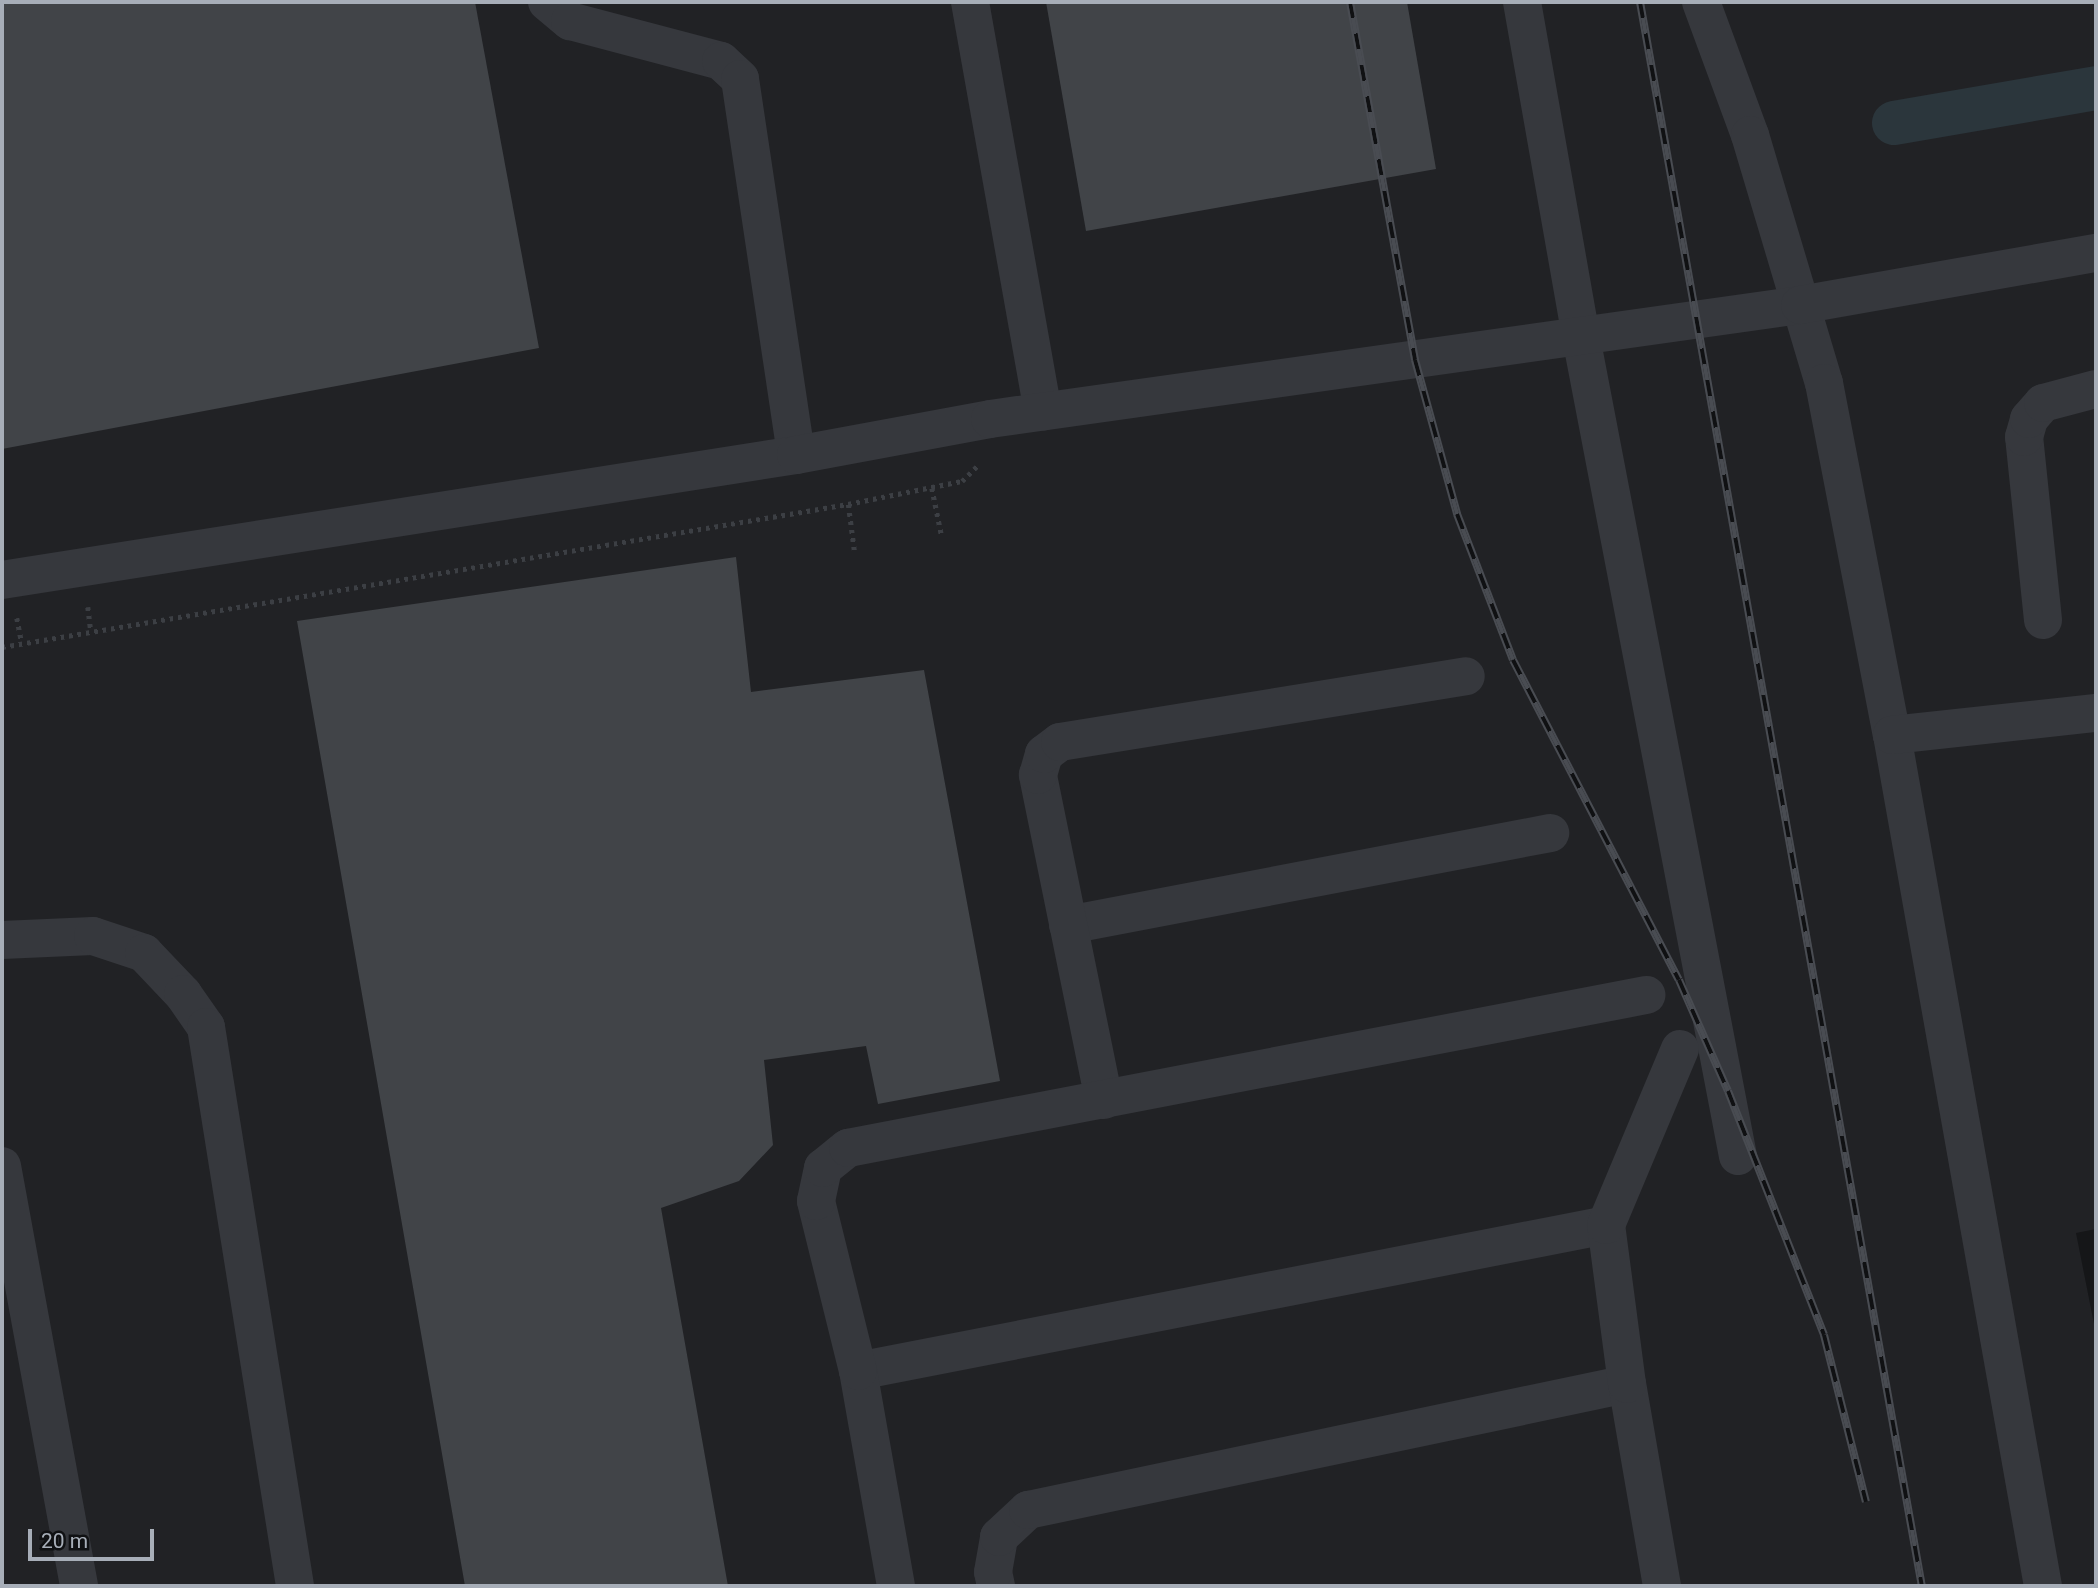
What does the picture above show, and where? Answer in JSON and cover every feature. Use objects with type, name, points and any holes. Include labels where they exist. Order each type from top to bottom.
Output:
[{"type":"lane","points":[[547,2],[570,21],[720,61],[740,79],[796,456]]},
{"type":"lane","points":[[970,2],[1043,412]]},
{"type":"lane","points":[[1522,2],[1581,337],[1738,1156]]},
{"type":"lane","points":[[1701,2],[1750,135],[1824,383],[1892,735],[2043,1586]]},
{"type":"lane","points":[[2,580],[796,456],[1043,412],[1800,305],[2096,253]]},
{"type":"lane","points":[[2043,620],[2024,437],[2029,419],[2043,403],[2096,389]]},
{"type":"lane","points":[[1104,1100],[1038,775],[1044,754],[1060,742],[1466,676]]},
{"type":"lane","points":[[1892,735],[2096,713]]},
{"type":"lane","points":[[1068,925],[1550,833]]},
{"type":"lane","points":[[2,940],[93,936],[144,953],[183,993],[206,1027],[295,1586]]},
{"type":"lane","points":[[896,1586],[858,1371],[816,1201],[823,1168],[848,1148],[1646,995]]},
{"type":"lane","points":[[1662,1586],[1627,1384],[1606,1226],[1680,1049]]},
{"type":"lane","points":[[2,1166],[79,1586]]},
{"type":"lane","points":[[858,1371],[1606,1226]]},
{"type":"lane","points":[[996,1586],[993,1573],[999,1538],[1028,1510],[1627,1384]]},
{"type":"path","points":[[2,647],[848,504],[962,481]]},
{"type":"path","points":[[932,488],[942,537]]},
{"type":"path","points":[[848,504],[855,550]]},
{"type":"shaded area","points":[[2,2],[2096,2],[2096,1229],[2076,1233],[2096,1334],[2096,1586],[2,1586]]},
{"type":"building","points":[[2,2],[475,2],[539,348],[2,449]]},
{"type":"building","points":[[1046,2],[1407,2],[1436,169],[1086,231]]},
{"type":"building","points":[[736,557],[751,692],[924,670],[1000,1081],[878,1104],[866,1046],[764,1060],[773,1145],[739,1181],[661,1208],[728,1586],[465,1586],[297,621]]},
{"type":"waterway","points":[[1894,123],[2096,88]]},
{"type":"railway","points":[[1350,2],[1415,360],[1457,514],[1513,660],[1679,980],[1728,1091],[1824,1335],[1866,1502]]},
{"type":"railway","points":[[1640,2],[1922,1586]]}]
